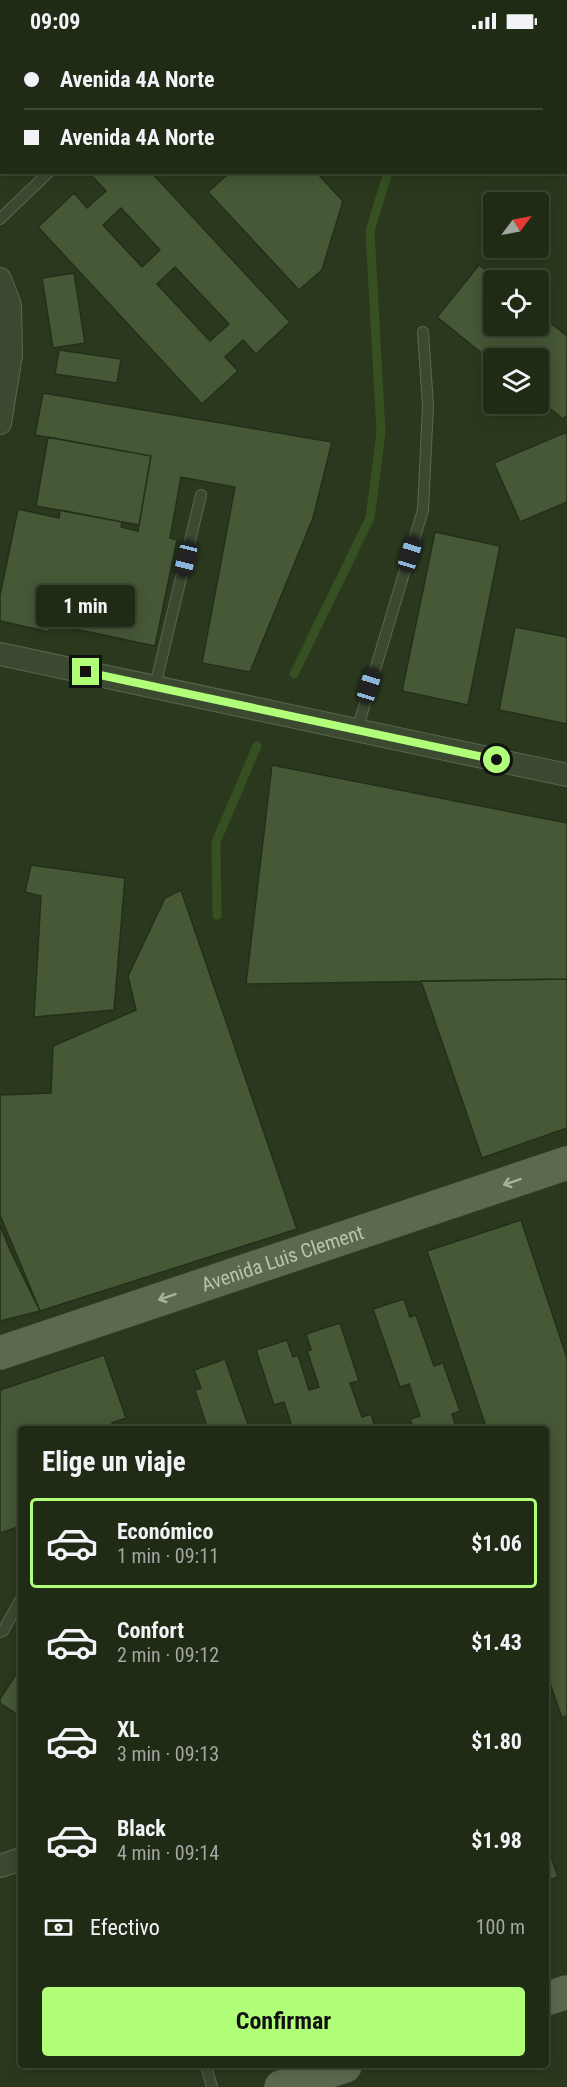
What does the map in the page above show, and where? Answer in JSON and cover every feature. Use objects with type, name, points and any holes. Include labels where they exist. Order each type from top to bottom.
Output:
[{"type":"main road","name":"Avenida Luis Clement","points":[[0,1353],[567,1163]]},
{"type":"main road","points":[[549,1998],[567,1992]]},
{"type":"main road","points":[[281,2087],[312,2071],[332,2068]]},
{"type":"street","points":[[0,279],[10,305],[11,355],[0,423]]},
{"type":"street","points":[[0,654],[567,775]]},
{"type":"street","points":[[0,1866],[18,1860]]},
{"type":"lane","points":[[0,219],[47,174]]},
{"type":"lane","points":[[357,730],[423,510],[428,406],[423,332]]},
{"type":"lane","points":[[155,687],[201,495]]},
{"type":"lane","points":[[0,1632],[3,1631],[18,1604]]},
{"type":"lane","points":[[207,2068],[212,2087]]},
{"type":"building","points":[[94,174],[153,174],[290,322],[256,354],[243,340],[225,357],[238,371],[202,404],[38,227],[74,193],[87,208],[106,191],[92,176]],"holes":[[[121,208],[160,250],[142,267],[103,225]],[[175,267],[229,324],[210,341],[157,284]]]},
{"type":"building","points":[[228,174],[318,174],[343,201],[322,270],[299,290],[208,192]]},
{"type":"building","points":[[479,265],[486,270],[483,270],[483,336],[549,336],[549,322],[567,336],[567,415],[563,419],[549,408],[549,348],[483,348],[483,354],[437,317]]},
{"type":"building","points":[[74,273],[85,343],[53,348],[42,278]]},
{"type":"building","points":[[59,350],[121,359],[117,383],[55,374]]},
{"type":"building","points":[[43,393],[332,442],[313,518],[250,672],[202,663],[235,487],[181,477],[170,538],[177,540],[155,646],[51,624],[49,632],[0,621],[0,595],[18,509],[59,518],[60,510],[122,522],[121,527],[138,531],[151,456],[35,435]]},
{"type":"building","points":[[567,432],[567,502],[520,522],[494,463]]},
{"type":"building","points":[[48,437],[151,456],[139,525],[36,506]]},
{"type":"building","points":[[435,532],[500,546],[468,705],[402,691]]},
{"type":"building","points":[[515,627],[567,637],[567,724],[499,710]]},
{"type":"building","points":[[272,765],[567,823],[567,979],[246,984]]},
{"type":"building","points":[[31,865],[125,878],[114,1010],[34,1017],[41,896],[25,892]]},
{"type":"building","points":[[181,890],[297,1229],[40,1311],[0,1215],[0,1095],[51,1093],[53,1046],[136,1010],[128,976],[165,898]]},
{"type":"building","points":[[567,979],[567,1128],[482,1158],[421,981]]},
{"type":"building","points":[[521,1220],[567,1358],[567,1716],[562,1718],[549,1681],[549,1426],[486,1426],[427,1251]]},
{"type":"building","points":[[0,1225],[40,1311],[0,1321]]},
{"type":"building","points":[[404,1299],[410,1317],[416,1315],[434,1366],[443,1363],[460,1411],[452,1414],[456,1426],[413,1426],[410,1419],[420,1416],[409,1384],[400,1387],[373,1309]]},
{"type":"building","points":[[340,1323],[359,1381],[350,1383],[362,1417],[371,1414],[375,1426],[292,1426],[284,1402],[274,1405],[256,1350],[287,1340],[293,1357],[298,1355],[309,1390],[319,1387],[307,1351],[311,1350],[306,1334]]},
{"type":"building","points":[[104,1355],[126,1418],[112,1423],[113,1426],[18,1426],[18,1527],[0,1533],[0,1390]]},
{"type":"building","points":[[225,1359],[249,1426],[207,1426],[195,1390],[201,1388],[194,1370]]},
{"type":"building","points":[[16,1674],[18,1675],[18,1715],[0,1703],[0,1699]]},
{"type":"building","points":[[549,1852],[558,1877],[549,1880]]},
{"type":"waterway","points":[[294,674],[370,518],[381,433],[370,231],[387,174]]},
{"type":"waterway","points":[[217,915],[216,842],[257,746]]},
{"type":"route","points":[[86,672],[497,760]]}]
